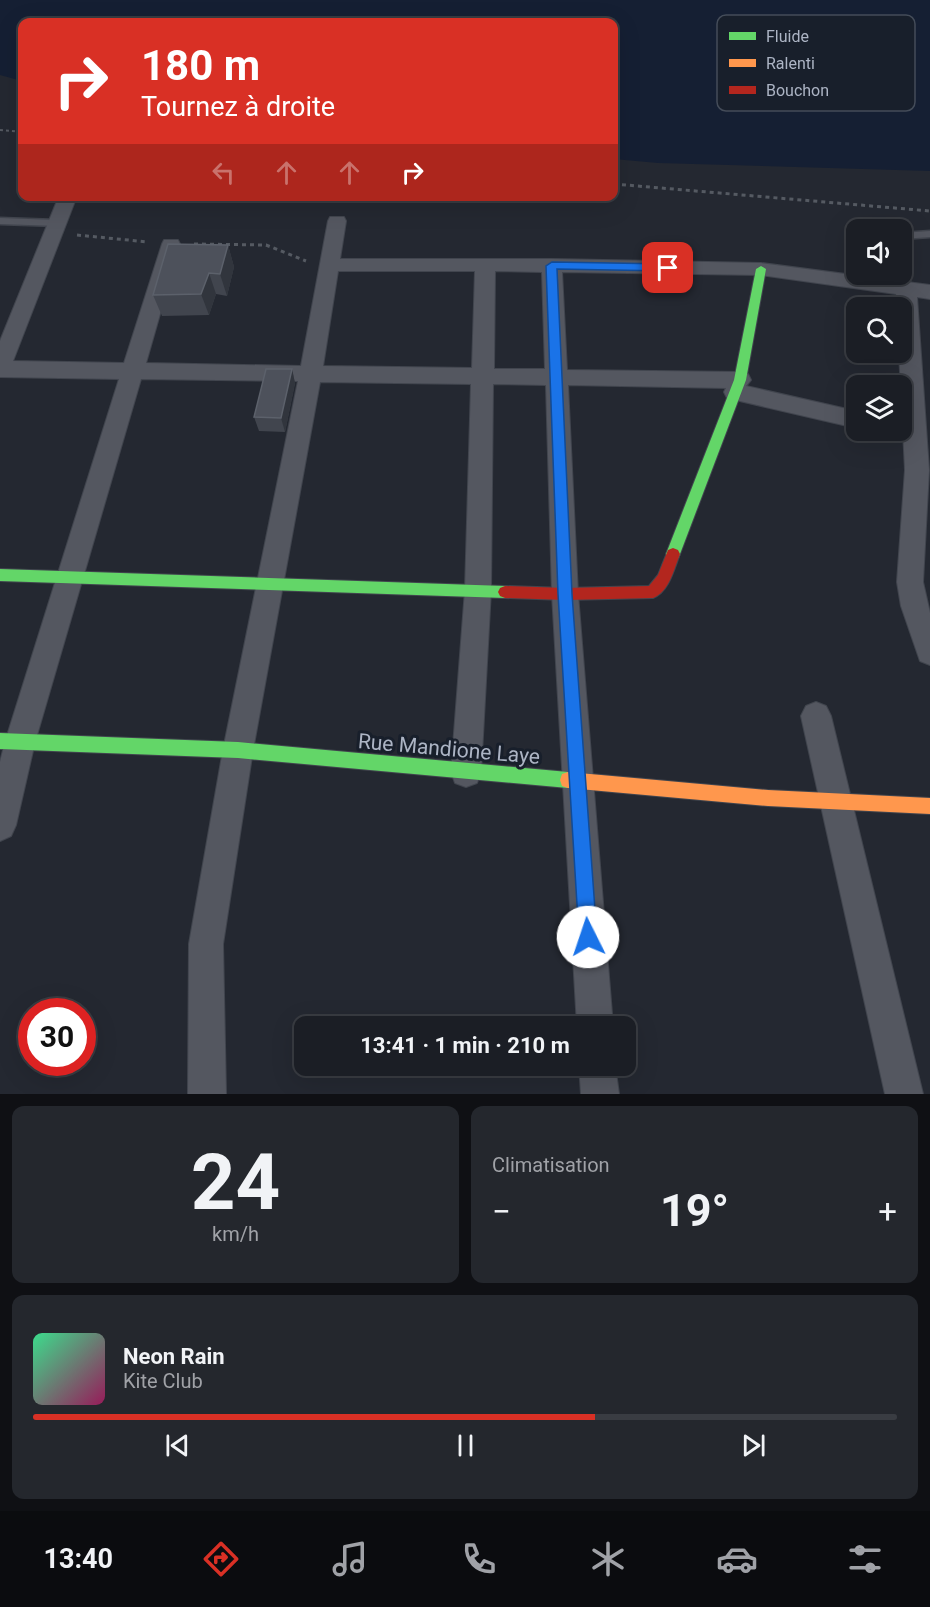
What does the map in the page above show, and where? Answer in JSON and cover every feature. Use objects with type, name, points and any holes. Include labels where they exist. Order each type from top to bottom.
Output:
[{"type":"street","points":[[66,201],[0,368],[481,376],[738,386],[846,415]]},
{"type":"street","points":[[207,1094],[207,944],[238,750],[311,373],[337,221]]},
{"type":"street","points":[[0,825],[10,742],[70,577],[171,244]]},
{"type":"street","points":[[331,265],[761,269],[846,274]]},
{"type":"street","points":[[466,772],[478,590],[485,265]]},
{"type":"street","points":[[552,266],[565,594],[576,782],[594,1016]]},
{"type":"street","points":[[0,575],[565,594],[653,592],[664,578],[738,386],[761,269]]},
{"type":"street","points":[[912,282],[930,292]]},
{"type":"street","points":[[905,285],[921,388],[912,417]]},
{"type":"street","points":[[912,441],[923,470],[910,582],[914,606],[930,652]]},
{"type":"street","points":[[816,716],[904,1094]]},
{"type":"street","name":"Rue Mandione Laye","points":[[10,742],[238,750],[768,798],[930,806]]},
{"type":"street","points":[[598,1076],[600,1094]]},
{"type":"lane","points":[[0,221],[57,223]]},
{"type":"lane","points":[[912,235],[930,234]]},
{"type":"path","points":[[0,130],[18,132]]},
{"type":"path","points":[[618,184],[930,211]]},
{"type":"water","points":[[0,0],[930,0],[930,171],[658,163],[618,159],[618,18],[18,18],[18,80],[0,75]]},
{"type":"building","points":[[168,244],[228,245],[220,274],[209,273],[201,294],[153,295]]},
{"type":"building","points":[[266,369],[292,369],[281,418],[254,417]]},
{"type":"traffic: fast","points":[[673,554],[740,380],[761,269]]},
{"type":"traffic: fast","points":[[0,575],[505,592]]},
{"type":"traffic: fast","points":[[0,741],[238,750],[568,780]]},
{"type":"traffic: slow","points":[[568,780],[768,798],[930,806]]},
{"type":"traffic: jam","points":[[505,592],[565,594],[653,592],[664,578],[673,554]]},
{"type":"route","points":[[588,937],[565,594],[552,266],[668,268]]}]
